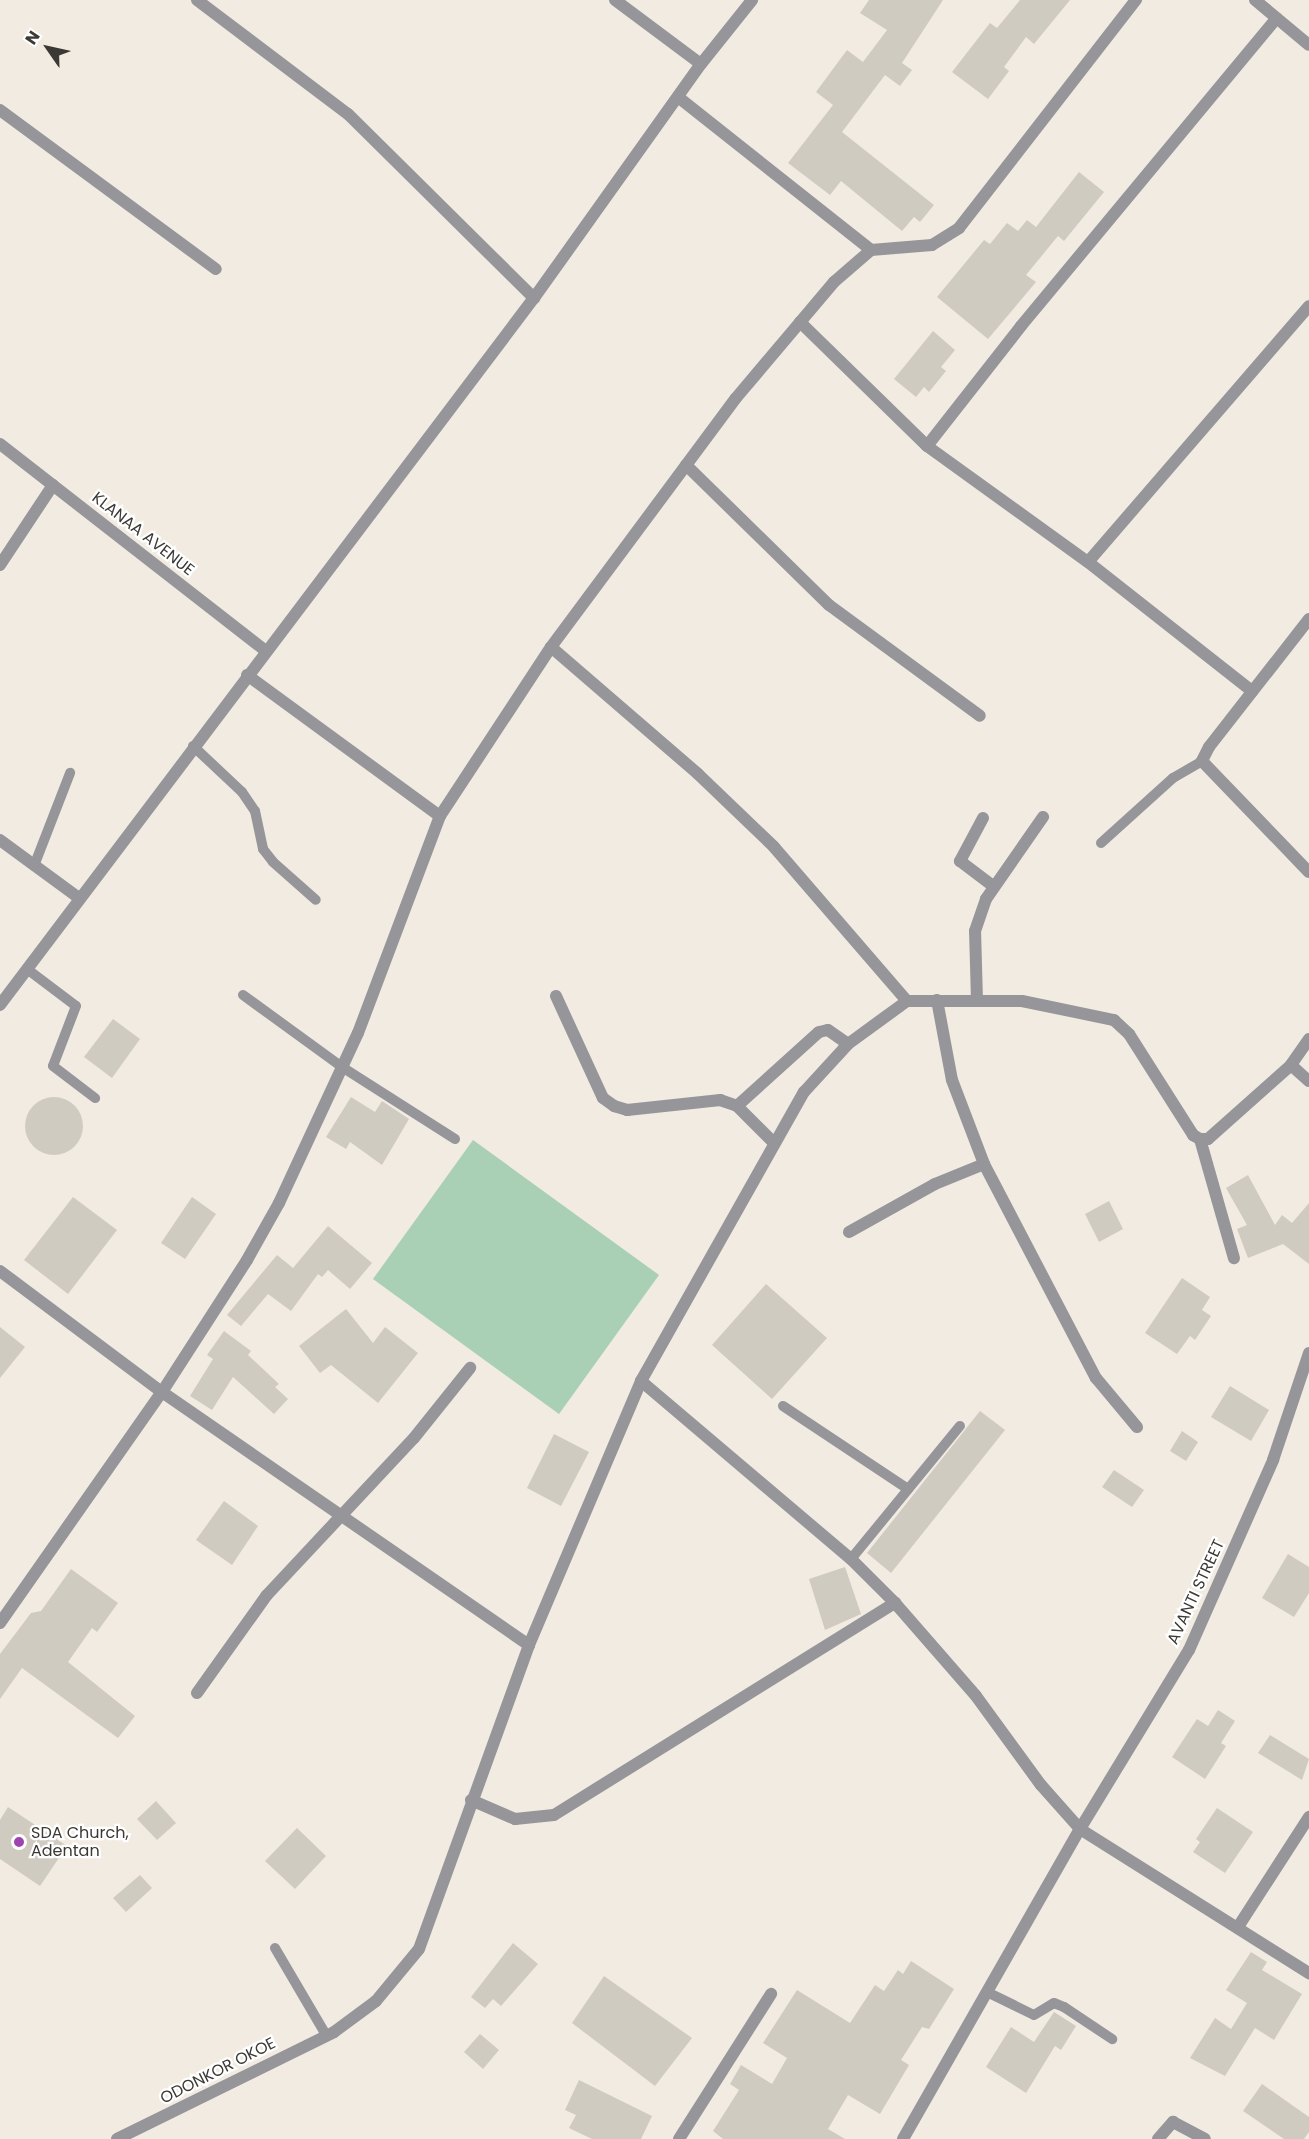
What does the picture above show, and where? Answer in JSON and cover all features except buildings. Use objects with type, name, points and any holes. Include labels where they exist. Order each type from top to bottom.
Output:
[{"type":"street","points":[[197,0],[348,114],[534,298]]},
{"type":"street","points":[[615,0],[701,64]]},
{"type":"street","points":[[0,1623],[162,1392],[279,1203],[342,1066],[440,816],[551,647],[736,398],[834,282],[871,250],[932,245],[959,228],[1136,0]]},
{"type":"street","points":[[1255,0],[1309,45]]},
{"type":"street","points":[[0,1005],[265,650],[534,298],[747,2]]},
{"type":"street","points":[[927,446],[1021,326],[1277,18]]},
{"type":"street","points":[[678,97],[871,250]]},
{"type":"street","points":[[0,110],[216,269]]},
{"type":"street","points":[[1088,562],[1309,306]]},
{"type":"street","points":[[800,322],[927,446],[1088,562],[1252,691]]},
{"type":"street","name":"KLANAA AVENUE","points":[[0,444],[265,650]]},
{"type":"street","points":[[687,465],[829,605],[980,716]]},
{"type":"street","points":[[0,565],[53,484]]},
{"type":"street","points":[[1309,619],[1252,691],[1202,761],[1309,872]]},
{"type":"street","points":[[551,647],[698,774],[774,847],[908,1001],[977,1001],[1050,1005],[1114,1020],[1129,1034],[1193,1135],[1208,1140],[1291,1065],[1309,1039]]},
{"type":"street","points":[[247,675],[440,816]]},
{"type":"street","points":[[977,1001],[975,931],[993,886],[1043,817]]},
{"type":"street","points":[[983,818],[960,861],[993,886]]},
{"type":"street","points":[[0,840],[79,898]]},
{"type":"street","points":[[556,996],[603,1098],[614,1106],[627,1110],[720,1100],[737,1106],[774,1143]]},
{"type":"street","points":[[937,1000],[952,1080],[984,1164],[1096,1378],[1137,1427]]},
{"type":"street","name":"ODONKOR OKOE","points":[[117,2139],[330,2034],[376,2001],[419,1949],[471,1800],[529,1645],[641,1381],[804,1092],[848,1044],[908,1001]]},
{"type":"street","points":[[737,1106],[819,1032],[828,1030],[848,1044]]},
{"type":"street","points":[[1291,1065],[1309,1081]]},
{"type":"street","points":[[1200,1139],[1234,1258]]},
{"type":"street","points":[[849,1232],[928,1188],[984,1164]]},
{"type":"street","points":[[0,1271],[162,1392],[339,1517],[529,1645]]},
{"type":"street","name":"AVANTI STREET","points":[[903,2139],[1080,1829],[1189,1650],[1273,1460],[1309,1353]]},
{"type":"street","points":[[197,1693],[267,1595],[414,1438],[470,1368]]},
{"type":"street","points":[[641,1381],[851,1559],[894,1603],[976,1696],[1041,1785],[1080,1829],[1309,1973]]},
{"type":"street","points":[[471,1800],[515,1819],[554,1815],[894,1603]]},
{"type":"street","points":[[1238,1927],[1309,1817]]},
{"type":"street","points":[[679,2139],[771,1994]]},
{"type":"street","points":[[1158,2139],[1173,2122],[1205,2139]]},
{"type":"lane","points":[[193,746],[242,792],[255,811],[263,849],[273,862],[316,900]]},
{"type":"lane","points":[[1101,843],[1173,778],[1202,761]]},
{"type":"lane","points":[[34,866],[70,774]]},
{"type":"lane","points":[[27,969],[76,1006],[75,1018],[53,1066],[95,1098]]},
{"type":"lane","points":[[243,995],[342,1066],[455,1139]]},
{"type":"lane","points":[[783,1406],[908,1490]]},
{"type":"lane","points":[[851,1559],[960,1426]]},
{"type":"lane","points":[[274,1947],[330,2034]]},
{"type":"lane","points":[[987,1992],[1034,2015],[1054,2003],[1064,2007],[1112,2039]]},
{"type":"green space","points":[[473,1140],[659,1275],[559,1414],[373,1279]]},
{"type":"place","name":"SDA Church, Adentan","points":[[19,1842]]}]
